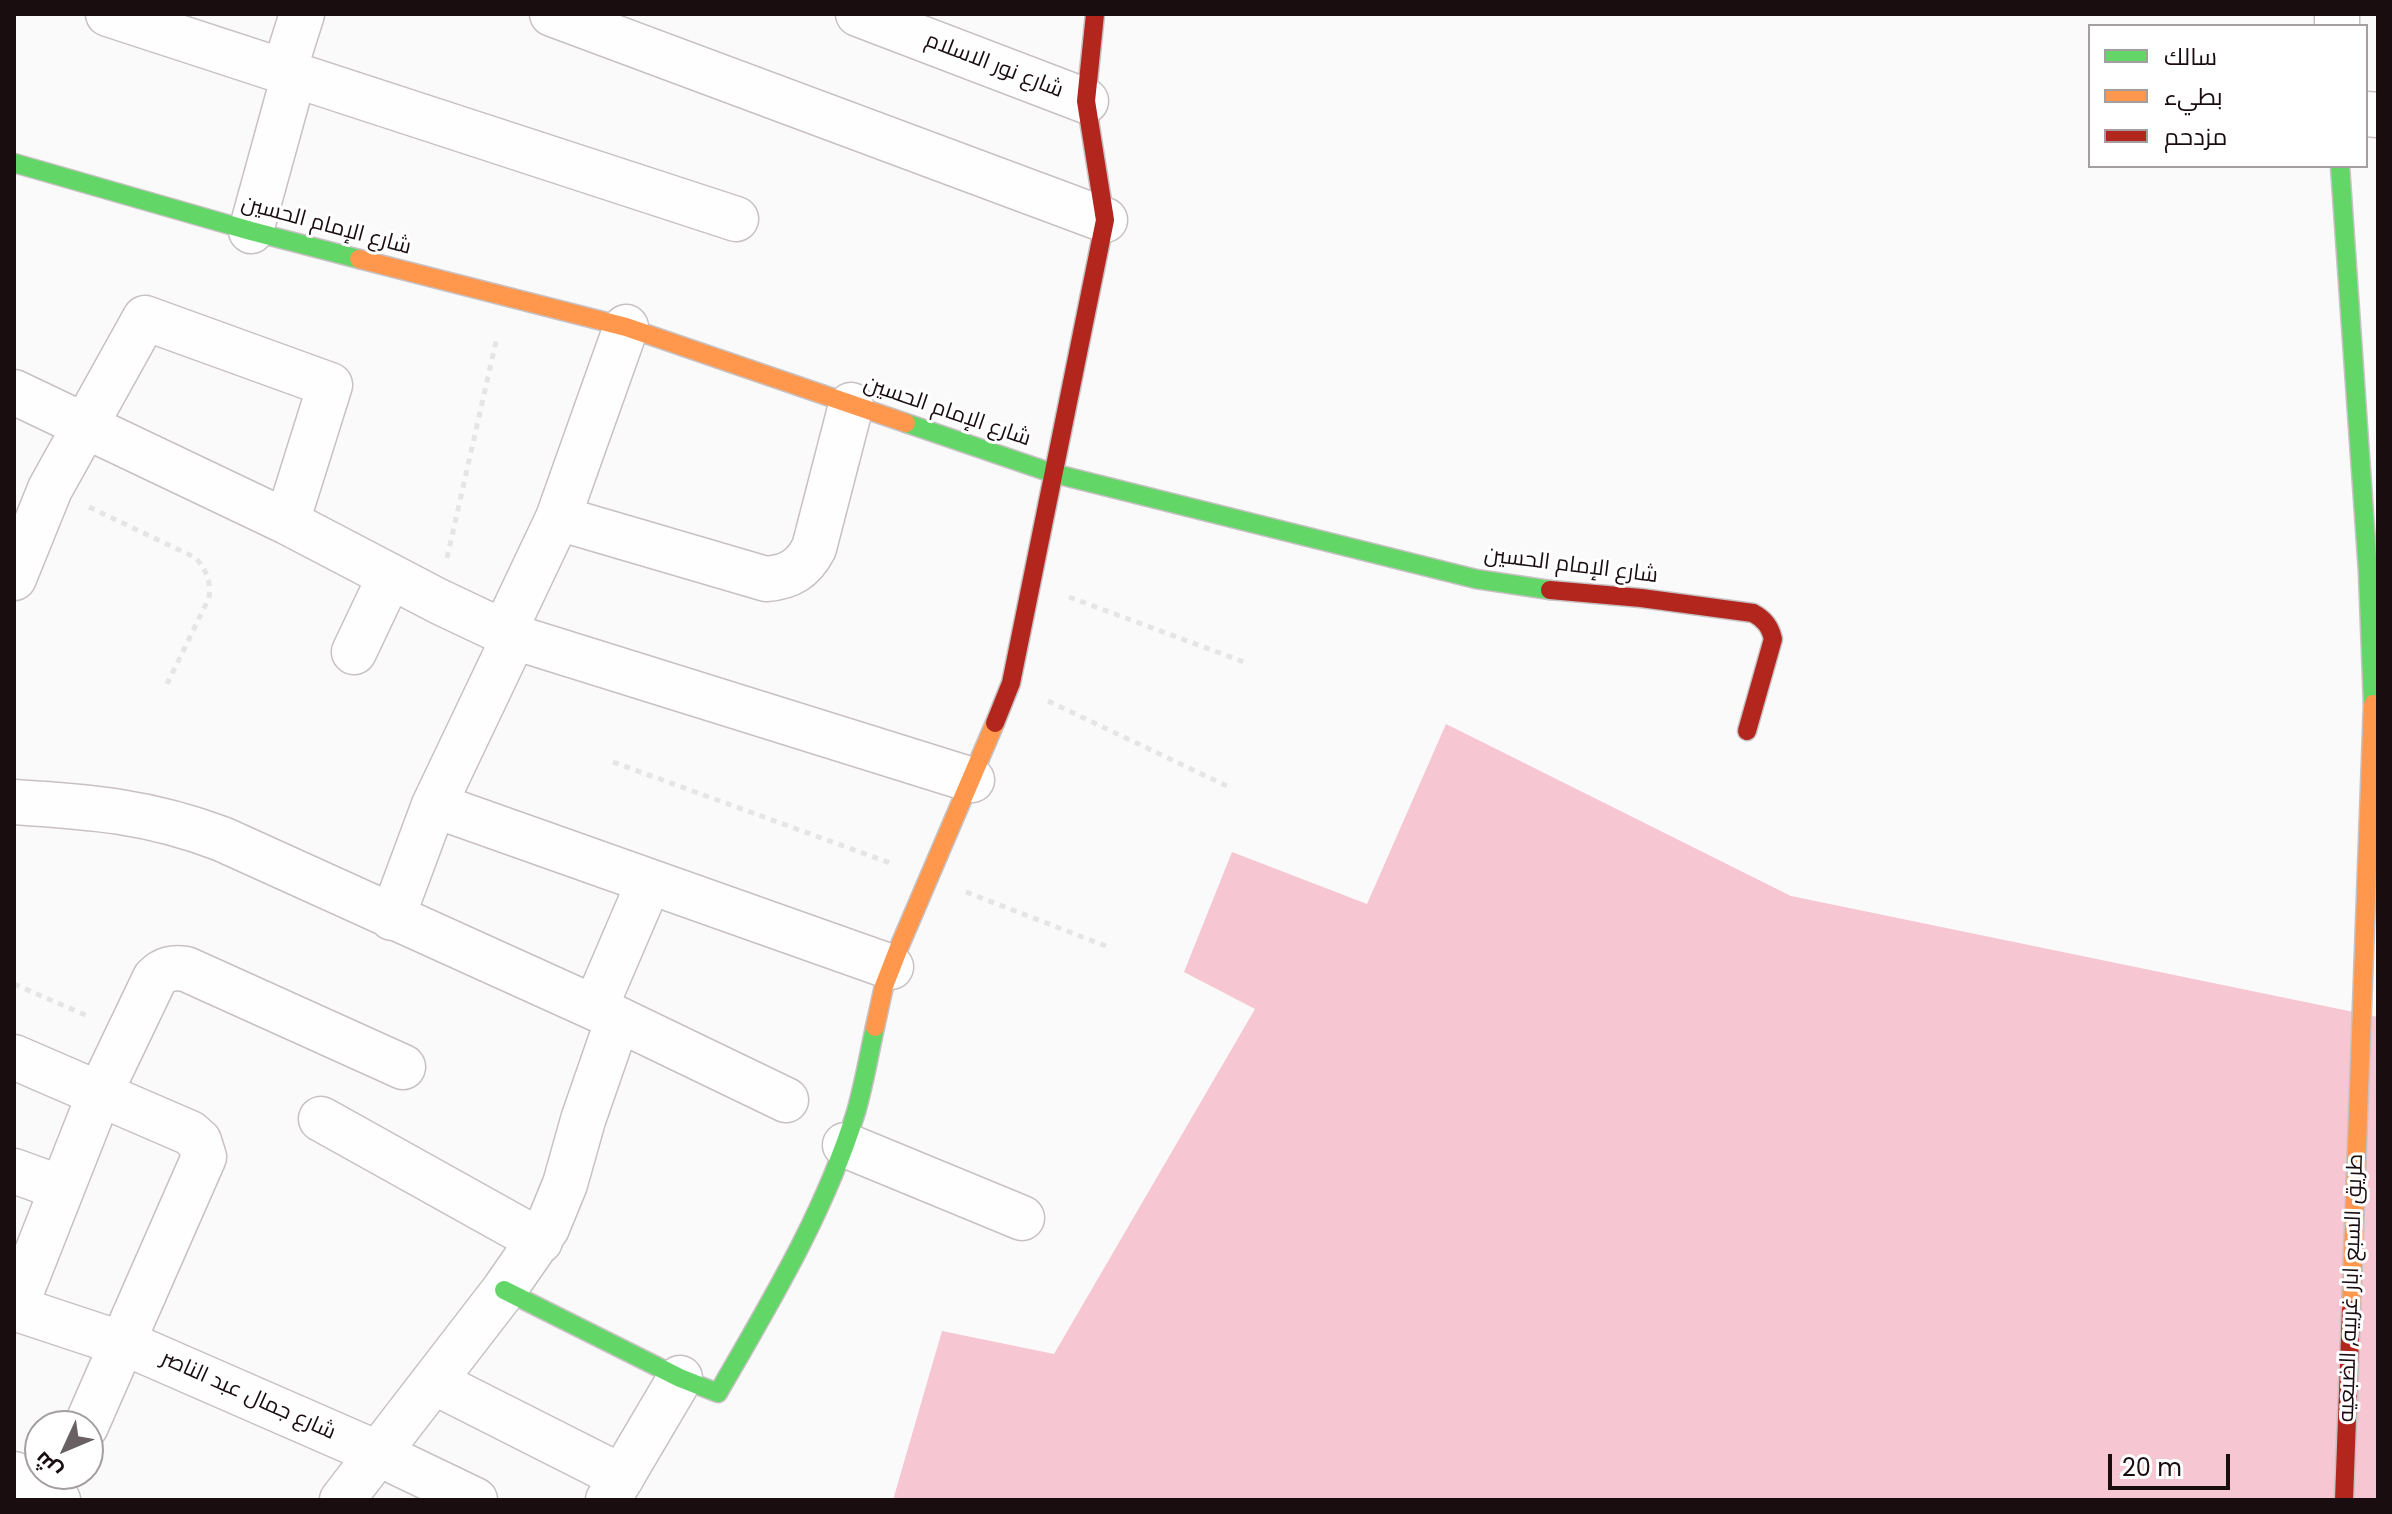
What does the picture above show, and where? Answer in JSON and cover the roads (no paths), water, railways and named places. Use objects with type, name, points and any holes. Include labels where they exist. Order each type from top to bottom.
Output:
[{"type":"street","points":[[108,14],[736,219]]},
{"type":"street","points":[[251,231],[302,14]]},
{"type":"street","points":[[552,14],[1105,220]]},
{"type":"street","name":"شارع نور الاسلام","points":[[858,14],[912,24],[1086,101]]},
{"type":"street","points":[[504,1290],[715,1393],[721,1390],[789,1269],[845,1145],[891,967],[1011,683],[1105,220],[1086,101],[1095,14]]},
{"type":"street","name":"شارع الإمام الحسين","points":[[14,163],[251,231],[626,327],[1052,473],[1518,587],[1641,598],[1753,613],[1763,618],[1772,630],[1773,639],[1747,731]]},
{"type":"street","name":"طريق السبع ابار غربيه, الضبعيه","points":[[2340,168],[2373,689],[2344,1500]]},
{"type":"street","points":[[14,578],[50,489],[145,318],[330,385],[287,522]]},
{"type":"street","points":[[392,918],[434,805],[558,518],[626,327]]},
{"type":"street","points":[[14,392],[287,522],[509,635],[972,780]]},
{"type":"street","points":[[558,518],[766,579],[781,578],[795,572],[806,562],[814,548],[851,405]]},
{"type":"street","points":[[354,652],[390,576]]},
{"type":"street","points":[[14,802],[98,807],[140,814],[182,824],[222,839],[606,1014],[786,1100]]},
{"type":"street","points":[[434,805],[891,967]]},
{"type":"street","points":[[342,1500],[540,1241],[565,1184],[583,1120],[606,1014],[649,882]]},
{"type":"street","points":[[15,1308],[99,1095],[155,978],[169,968],[177,968],[403,1067]]},
{"type":"street","points":[[14,1057],[190,1133],[199,1141],[204,1157],[93,1410]]},
{"type":"street","points":[[321,1119],[540,1241]]},
{"type":"street","points":[[845,1145],[1022,1218]]},
{"type":"street","points":[[14,1171],[61,1188]]},
{"type":"street","name":"شارع جمال عبد الناصر","points":[[15,1308],[124,1342],[377,1453],[475,1500]]},
{"type":"street","points":[[434,1382],[615,1488],[680,1378]]},
{"type":"street","points":[[14,1474],[59,1491]]}]
